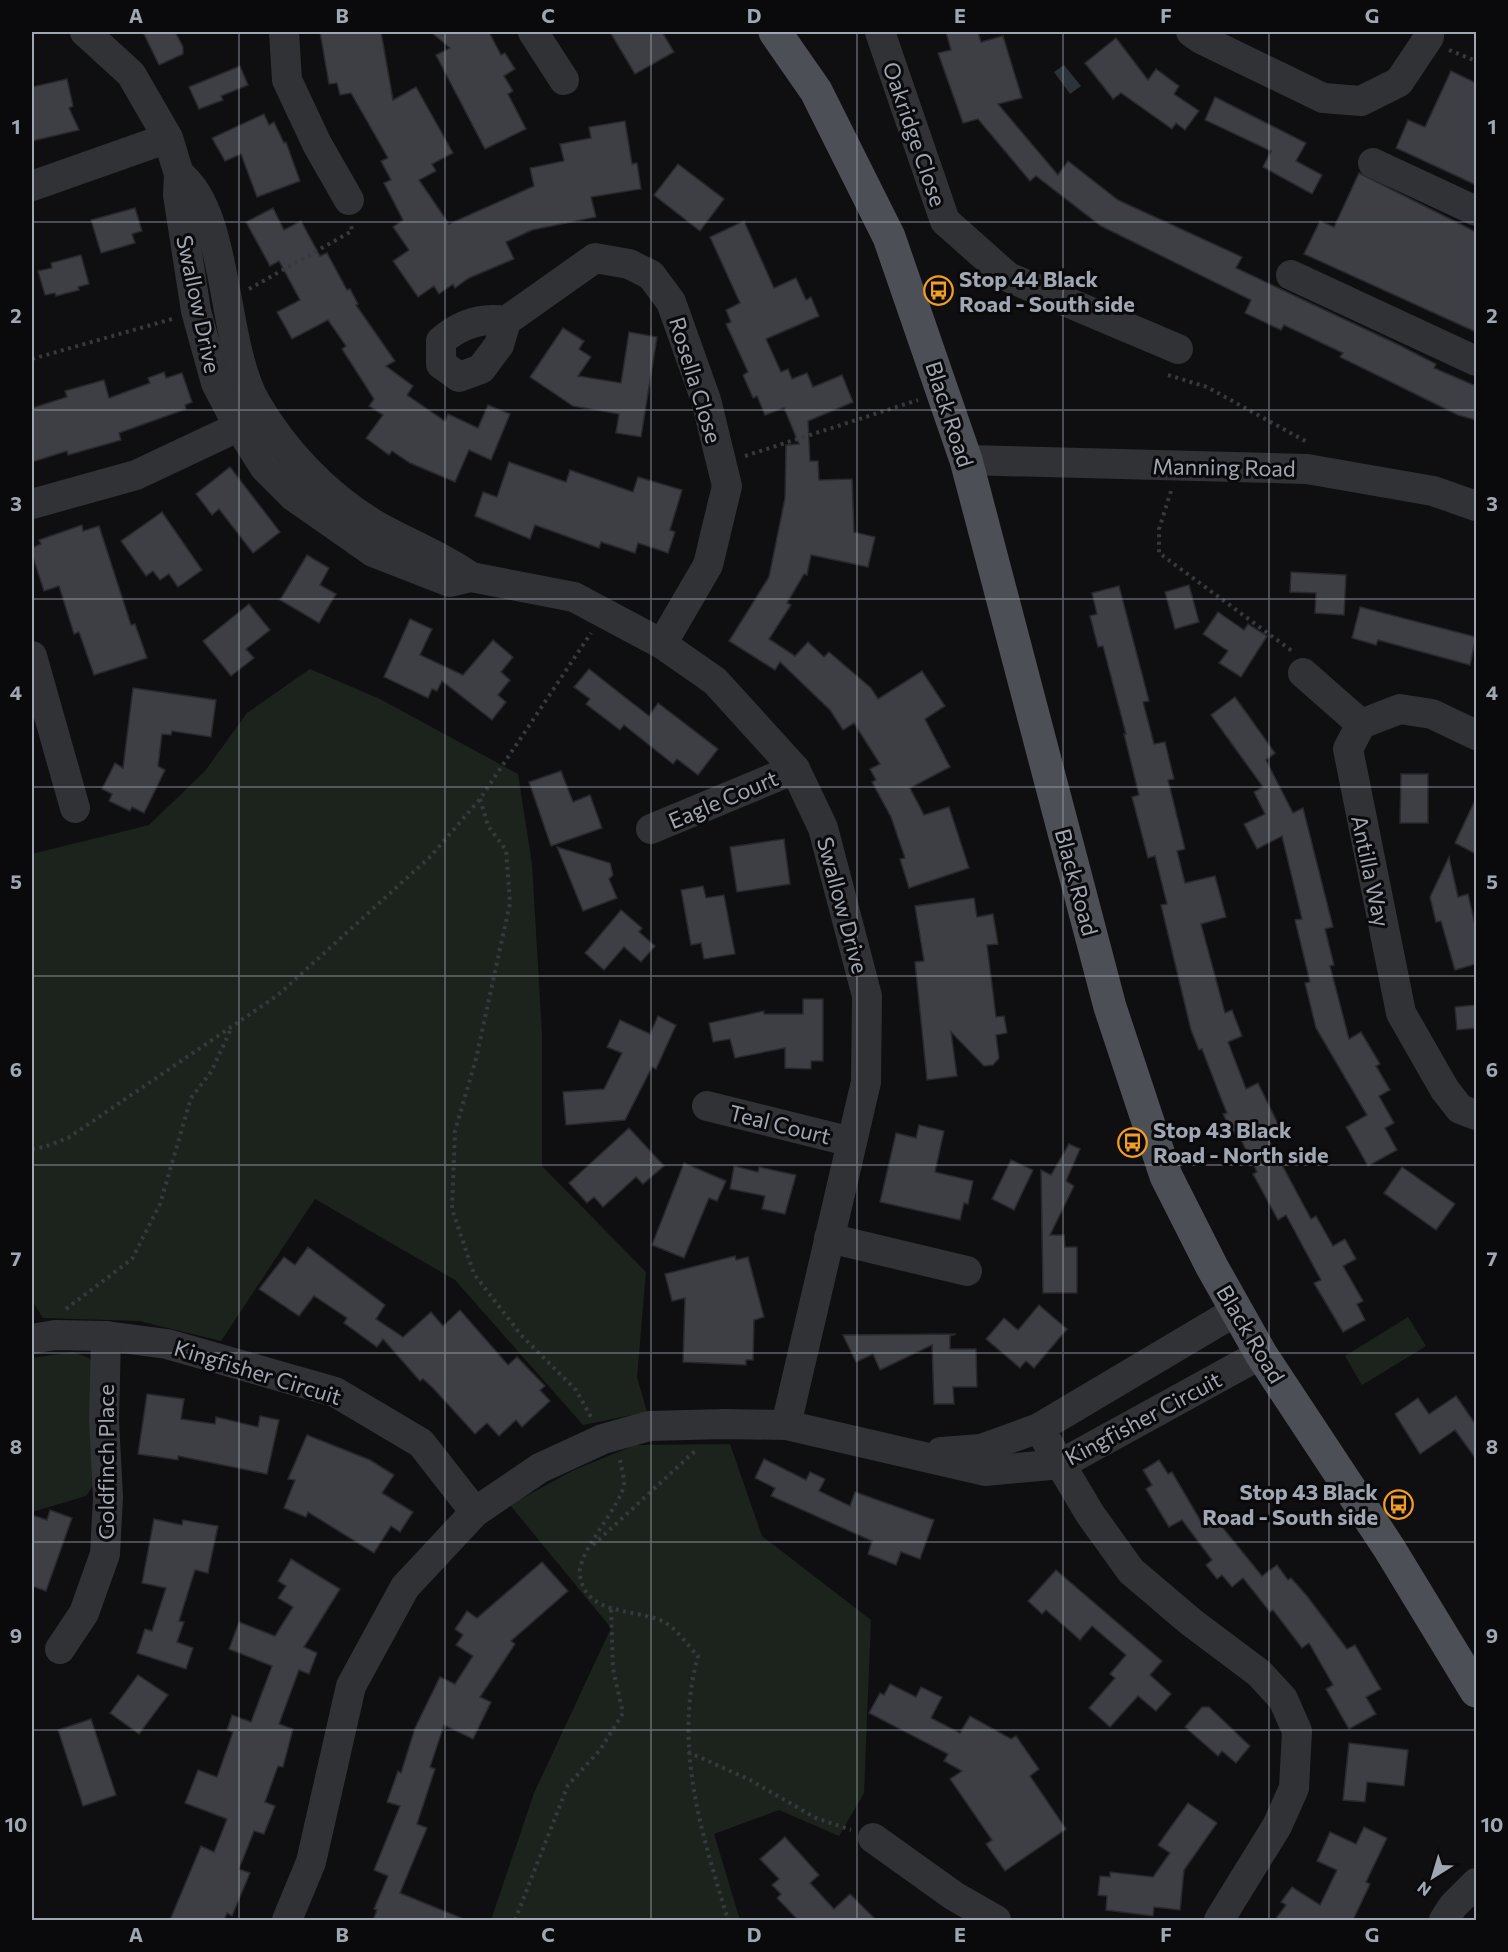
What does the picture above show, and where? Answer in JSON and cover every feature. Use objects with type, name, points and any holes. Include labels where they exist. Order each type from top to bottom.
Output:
[{"type":"main road","name":"Black Road","points":[[775,32],[816,91],[889,237],[943,392],[966,460],[1110,1007],[1166,1176],[1236,1311],[1261,1354],[1389,1548],[1476,1690]]},
{"type":"street","name":"Swallow Drive","points":[[85,32],[131,74],[168,138],[179,174],[178,195],[196,311],[216,383],[251,421],[265,468],[293,496],[373,552],[450,582],[471,577],[574,597],[662,644],[716,681],[795,769],[823,828],[867,996],[866,1082],[786,1425]]},
{"type":"street","points":[[284,32],[287,80],[317,144],[349,200]]},
{"type":"street","points":[[533,32],[564,80]]},
{"type":"street","name":"Oakridge Close","points":[[880,32],[945,221],[1008,277],[1173,362]]},
{"type":"street","points":[[1191,32],[1323,98],[1361,101],[1399,82],[1429,37],[1429,32]]},
{"type":"street","points":[[32,186],[168,138]]},
{"type":"street","points":[[1373,163],[1476,211]]},
{"type":"street","name":"Swallow Drive","points":[[179,174],[192,184],[201,200],[220,265],[238,361],[256,402],[251,421]]},
{"type":"street","name":"Rosella Close","points":[[506,321],[595,258],[629,264],[651,275],[671,302],[706,400],[727,486],[708,565],[662,644]]},
{"type":"street","points":[[1291,276],[1476,361]]},
{"type":"street","points":[[32,504],[136,475],[251,421]]},
{"type":"street","name":"Manning Road","points":[[966,460],[1307,469],[1433,491],[1476,506]]},
{"type":"street","points":[[32,656],[75,808]]},
{"type":"street","points":[[1303,673],[1361,724],[1400,709],[1432,714],[1476,735]]},
{"type":"street","name":"Antilla Way","points":[[1361,724],[1348,749],[1401,1013],[1445,1090],[1460,1109],[1476,1115]]},
{"type":"street","name":"Eagle Court","points":[[651,829],[795,769]]},
{"type":"street","name":"Teal Court","points":[[707,1106],[852,1142]]},
{"type":"street","points":[[829,1238],[967,1271]]},
{"type":"street","name":"Kingfisher Circuit","points":[[915,1454],[981,1449],[1039,1428],[1236,1311]]},
{"type":"street","name":"Kingfisher Circuit","points":[[43,1337],[106,1336],[167,1344],[335,1392],[420,1443],[475,1512]]},
{"type":"street","name":"Goldfinch Place","points":[[60,1650],[84,1613],[105,1554],[108,1497],[104,1421],[106,1336]]},
{"type":"street","name":"Kingfisher Circuit","points":[[287,1920],[311,1862],[351,1686],[405,1587],[475,1512],[540,1467],[603,1439],[649,1426],[725,1424],[786,1425],[985,1471],[1061,1464],[1261,1354]]},
{"type":"street","points":[[1039,1428],[1090,1514],[1131,1571],[1191,1622],[1259,1674],[1283,1700],[1297,1731],[1294,1788],[1277,1826],[1219,1920]]},
{"type":"street","points":[[873,1838],[954,1896],[996,1920]]},
{"type":"street","points":[[1444,1920],[1476,1883]]},
{"type":"path","points":[[227,301],[352,231],[349,200]]},
{"type":"path","points":[[32,359],[196,311]]},
{"type":"path","points":[[1173,362],[1207,387],[1307,442],[1317,444]]},
{"type":"path","points":[[721,464],[943,392]]},
{"type":"path","points":[[1183,466],[1165,501],[1159,530],[1159,552],[1288,648],[1299,659],[1303,673]]},
{"type":"path","points":[[32,1149],[68,1138],[279,995],[431,856],[480,799],[605,612]]},
{"type":"path","points":[[480,799],[488,826],[506,850],[510,903],[476,1059],[455,1131],[452,1209],[474,1274],[521,1335],[576,1390],[603,1439],[620,1460],[625,1485],[578,1569],[581,1587],[594,1602],[611,1609],[637,1612],[664,1622],[698,1656],[691,1681],[687,1751],[701,1832],[728,1920]]},
{"type":"path","points":[[43,1337],[66,1309],[132,1259],[160,1203],[191,1098],[211,1072],[232,1026]]},
{"type":"path","points":[[590,1547],[725,1424]]},
{"type":"path","points":[[515,1920],[568,1785],[600,1750],[623,1713],[613,1669],[611,1609]]},
{"type":"path","points":[[687,1751],[750,1780],[816,1818],[873,1838]]},
{"type":"shaded area","points":[[1064,65],[1081,86],[1070,94],[1054,72]]},
{"type":"shaded area","points":[[310,669],[380,699],[518,774],[532,864],[542,1034],[542,1166],[646,1272],[637,1377],[647,1412],[583,1425],[455,1280],[315,1199],[221,1341],[139,1321],[43,1318],[32,1301],[32,854],[149,825],[205,771],[247,713]]},
{"type":"shaded area","points":[[1408,1317],[1426,1346],[1362,1385],[1345,1356]]},
{"type":"shaded area","points":[[73,1352],[89,1358],[96,1370],[96,1481],[86,1496],[32,1512],[32,1358]]},
{"type":"shaded area","points":[[730,1444],[762,1536],[871,1620],[864,1793],[839,1836],[779,1810],[714,1834],[740,1920],[491,1920],[534,1793],[611,1628],[510,1505],[572,1471],[635,1445]]},
{"type":"building","points":[[143,32],[175,32],[183,47],[183,54],[159,65]]},
{"type":"building","points":[[320,32],[381,32],[393,100],[416,87],[453,153],[432,164],[436,171],[419,180],[449,224],[534,186],[530,168],[564,161],[560,144],[591,138],[589,127],[625,121],[632,164],[637,163],[641,189],[591,197],[596,217],[532,230],[506,242],[514,259],[469,278],[455,288],[453,284],[439,294],[434,286],[418,297],[393,261],[409,250],[393,227],[403,220],[384,183],[391,180],[381,161],[388,158],[351,93],[340,95],[337,83],[329,84]]},
{"type":"building","points":[[431,32],[489,32],[501,55],[505,53],[515,69],[504,76],[513,91],[508,94],[526,129],[485,149],[436,55],[450,48]]},
{"type":"building","points":[[610,32],[662,32],[674,52],[635,74]]},
{"type":"building","points":[[946,32],[978,32],[981,42],[1003,36],[1022,98],[998,104],[1058,175],[1068,161],[1118,200],[1242,257],[1236,268],[1399,345],[1436,364],[1434,368],[1476,386],[1476,420],[1458,415],[1340,357],[1343,353],[1284,325],[1281,330],[1245,313],[1251,300],[1101,226],[1036,176],[1030,181],[978,119],[963,123],[938,53],[951,50]]},
{"type":"building","points":[[1116,38],[1148,80],[1156,69],[1179,86],[1174,94],[1199,111],[1185,130],[1176,123],[1172,129],[1121,93],[1113,99],[1085,63]]},
{"type":"building","points":[[240,66],[248,85],[221,96],[223,100],[199,109],[189,87]]},
{"type":"building","points":[[1451,71],[1476,83],[1476,185],[1396,148],[1408,120],[1425,127]]},
{"type":"building","points":[[67,79],[73,106],[69,108],[79,130],[32,141],[32,87]]},
{"type":"building","points":[[1215,97],[1306,143],[1296,161],[1322,175],[1312,194],[1263,167],[1271,151],[1205,120]]},
{"type":"building","points":[[264,114],[269,125],[274,122],[284,143],[286,142],[300,181],[257,197],[241,154],[225,161],[212,138]]},
{"type":"building","points":[[678,164],[724,199],[700,231],[654,195]]},
{"type":"building","points":[[1359,173],[1476,232],[1476,332],[1304,254],[1320,221],[1334,227]]},
{"type":"building","points":[[135,208],[142,231],[132,234],[135,243],[101,253],[91,220]]},
{"type":"building","points":[[273,208],[284,230],[301,221],[320,256],[327,253],[347,290],[350,289],[358,304],[356,305],[395,361],[386,366],[413,386],[407,395],[445,421],[448,414],[478,428],[488,405],[510,414],[491,460],[469,450],[455,482],[410,463],[392,451],[389,455],[366,438],[383,415],[369,406],[374,399],[342,349],[346,346],[328,320],[292,339],[277,312],[300,300],[279,261],[270,266],[246,222]]},
{"type":"building","points":[[744,221],[774,288],[796,278],[806,300],[811,297],[819,316],[766,339],[781,372],[788,369],[792,379],[807,373],[813,387],[842,375],[853,402],[808,421],[810,461],[818,461],[819,480],[852,479],[854,532],[875,537],[868,567],[811,555],[807,575],[804,574],[787,603],[791,605],[769,639],[795,656],[808,642],[824,657],[829,652],[871,688],[878,699],[922,671],[945,706],[925,719],[950,767],[910,788],[924,815],[949,807],[969,868],[909,888],[900,859],[905,858],[891,817],[872,782],[876,780],[870,769],[880,764],[854,723],[843,730],[830,710],[780,662],[775,670],[729,641],[769,577],[785,498],[786,445],[799,444],[784,408],[765,415],[757,396],[753,398],[743,375],[748,372],[726,324],[731,322],[726,310],[740,303],[710,237]]},
{"type":"building","points":[[81,255],[89,284],[78,287],[79,290],[56,296],[55,293],[45,295],[38,271],[52,268],[51,263]]},
{"type":"building","points":[[563,328],[584,341],[579,349],[591,357],[578,376],[621,383],[629,332],[657,337],[641,437],[616,433],[619,414],[573,406],[530,377]]},
{"type":"building","points":[[164,372],[166,378],[182,373],[192,402],[185,405],[186,409],[119,433],[121,440],[68,455],[67,451],[32,462],[32,408],[67,397],[65,391],[104,380],[109,398],[150,383],[148,378]]},
{"type":"building","points":[[509,462],[566,482],[570,470],[633,492],[638,477],[682,490],[670,530],[675,532],[668,553],[638,543],[635,553],[601,542],[599,548],[535,525],[530,539],[475,516],[483,492],[497,497]]},
{"type":"building","points":[[230,467],[280,532],[253,553],[219,509],[212,515],[196,494]]},
{"type":"building","points":[[162,512],[202,570],[178,587],[169,574],[160,580],[153,571],[146,576],[121,541]]},
{"type":"building","points":[[82,525],[83,531],[99,526],[131,625],[135,624],[147,658],[94,675],[79,632],[74,634],[59,586],[44,591],[32,554],[32,548],[41,544],[39,540]]},
{"type":"building","points":[[307,555],[329,568],[320,585],[336,594],[319,623],[280,600]]},
{"type":"building","points":[[1291,572],[1346,575],[1344,615],[1315,613],[1316,593],[1290,592]]},
{"type":"building","points":[[1189,585],[1199,622],[1175,629],[1165,592]]},
{"type":"building","points":[[1119,586],[1149,701],[1143,702],[1154,744],[1165,742],[1174,779],[1168,780],[1185,849],[1177,851],[1185,883],[1215,876],[1226,917],[1201,924],[1225,1013],[1232,1010],[1242,1036],[1228,1042],[1246,1089],[1258,1083],[1279,1126],[1265,1133],[1311,1219],[1316,1216],[1333,1246],[1345,1239],[1356,1259],[1343,1266],[1363,1301],[1357,1304],[1365,1320],[1343,1332],[1314,1283],[1321,1280],[1286,1215],[1278,1220],[1253,1174],[1257,1172],[1237,1132],[1233,1134],[1223,1114],[1227,1113],[1202,1049],[1199,1050],[1191,1030],[1161,905],[1167,904],[1155,856],[1148,858],[1132,797],[1139,795],[1124,734],[1126,734],[1103,646],[1098,647],[1090,616],[1097,614],[1092,593]]},
{"type":"building","points":[[249,604],[270,630],[246,649],[254,658],[231,676],[203,641]]},
{"type":"building","points":[[1360,607],[1476,637],[1470,665],[1378,640],[1376,645],[1352,638]]},
{"type":"building","points":[[1218,612],[1244,630],[1248,624],[1267,636],[1241,677],[1219,663],[1228,651],[1203,634]]},
{"type":"building","points":[[410,619],[432,629],[420,655],[463,675],[493,640],[513,657],[501,672],[510,680],[498,695],[506,702],[492,720],[442,681],[437,691],[432,689],[428,698],[384,677]]},
{"type":"building","points":[[589,669],[649,716],[658,703],[718,749],[698,775],[677,759],[673,764],[624,725],[620,730],[586,704],[590,699],[574,687]]},
{"type":"building","points":[[133,688],[216,700],[211,737],[172,731],[171,735],[162,734],[158,766],[165,770],[144,813],[132,807],[130,811],[109,801],[112,794],[102,789],[115,763],[123,768]]},
{"type":"building","points":[[1235,697],[1275,753],[1266,760],[1293,813],[1303,808],[1333,927],[1325,929],[1334,965],[1330,966],[1349,1039],[1361,1032],[1380,1064],[1376,1066],[1390,1090],[1379,1096],[1394,1123],[1385,1128],[1397,1150],[1368,1166],[1346,1127],[1367,1115],[1316,1028],[1305,983],[1310,982],[1295,920],[1302,919],[1282,836],[1257,849],[1244,824],[1265,814],[1254,792],[1263,787],[1211,715]]},
{"type":"building","points":[[561,771],[573,802],[590,795],[602,828],[551,846],[529,782]]},
{"type":"building","points":[[1401,774],[1428,774],[1428,823],[1400,823]]},
{"type":"building","points":[[1476,798],[1476,854],[1455,843]]},
{"type":"building","points":[[784,839],[790,884],[737,892],[730,847]]},
{"type":"building","points":[[557,847],[610,863],[613,875],[609,879],[617,898],[583,911]]},
{"type":"building","points":[[1449,857],[1458,897],[1468,894],[1476,929],[1476,964],[1455,970],[1441,921],[1436,922],[1430,897]]},
{"type":"building","points":[[703,886],[706,898],[724,895],[735,954],[704,959],[701,943],[691,945],[681,890]]},
{"type":"building","points":[[974,898],[977,917],[993,914],[998,944],[987,945],[996,1017],[1004,1016],[1007,1033],[996,1035],[999,1058],[993,1065],[984,1066],[951,1032],[957,1076],[927,1080],[915,962],[924,961],[915,906]]},
{"type":"building","points":[[621,910],[642,928],[639,932],[655,946],[641,962],[624,947],[604,970],[585,953]]},
{"type":"building","points":[[803,999],[823,999],[823,1061],[811,1061],[811,1069],[785,1068],[785,1048],[735,1058],[730,1039],[713,1042],[709,1023],[764,1011],[764,1014],[803,1014]]},
{"type":"building","points":[[1476,1005],[1476,1028],[1457,1030],[1455,1007]]},
{"type":"building","points":[[658,1016],[676,1025],[656,1069],[652,1067],[625,1120],[566,1125],[563,1092],[604,1089],[622,1053],[607,1047],[620,1020],[650,1034]]},
{"type":"building","points":[[919,1125],[944,1131],[935,1172],[973,1181],[968,1204],[964,1203],[960,1220],[880,1202],[896,1133],[916,1138]]},
{"type":"building","points":[[629,1128],[664,1166],[643,1184],[636,1177],[603,1207],[594,1197],[587,1203],[569,1183]]},
{"type":"building","points":[[1069,1144],[1080,1149],[1066,1181],[1074,1186],[1050,1235],[1064,1235],[1065,1247],[1077,1247],[1077,1293],[1043,1293],[1041,1170],[1051,1175]]},
{"type":"building","points":[[1011,1160],[1033,1170],[1014,1210],[992,1199]]},
{"type":"building","points":[[684,1163],[726,1181],[717,1201],[709,1198],[684,1258],[652,1245]]},
{"type":"building","points":[[734,1166],[758,1172],[759,1167],[796,1175],[785,1214],[762,1209],[765,1196],[730,1189]]},
{"type":"building","points":[[1402,1167],[1455,1204],[1436,1230],[1384,1193]]},
{"type":"building","points":[[308,1247],[385,1305],[376,1319],[403,1337],[431,1312],[443,1326],[460,1310],[508,1365],[517,1357],[545,1386],[540,1390],[550,1401],[522,1427],[516,1420],[499,1436],[487,1423],[475,1434],[433,1388],[423,1379],[420,1381],[383,1339],[377,1347],[344,1323],[347,1318],[314,1296],[299,1316],[259,1289],[284,1257],[295,1265]]},
{"type":"building","points":[[735,1256],[736,1260],[748,1257],[764,1317],[754,1320],[753,1360],[746,1360],[746,1365],[683,1362],[685,1298],[672,1301],[665,1274]]},
{"type":"building","points":[[1039,1305],[1067,1329],[1034,1368],[1026,1361],[1020,1368],[986,1339],[1004,1318],[1018,1330]]},
{"type":"building","points":[[956,1334],[950,1336],[950,1349],[976,1349],[977,1387],[953,1387],[954,1404],[934,1404],[932,1345],[880,1370],[873,1354],[856,1362],[843,1335]]},
{"type":"building","points":[[147,1394],[184,1399],[181,1419],[215,1424],[216,1417],[258,1427],[260,1416],[279,1420],[267,1474],[178,1456],[178,1460],[138,1454]]},
{"type":"building","points":[[1456,1396],[1476,1425],[1476,1459],[1455,1430],[1420,1454],[1395,1414],[1418,1398],[1429,1414]]},
{"type":"building","points":[[307,1435],[370,1460],[394,1475],[382,1493],[413,1512],[400,1532],[391,1526],[374,1553],[308,1512],[306,1517],[284,1508],[295,1480],[288,1479]]},
{"type":"building","points":[[764,1459],[806,1480],[810,1472],[825,1479],[819,1491],[850,1506],[855,1492],[934,1520],[920,1559],[901,1552],[896,1565],[868,1554],[872,1541],[771,1496],[775,1488],[755,1478]]},
{"type":"building","points":[[1159,1460],[1168,1474],[1172,1472],[1203,1525],[1214,1517],[1262,1576],[1277,1565],[1288,1580],[1291,1578],[1307,1596],[1347,1649],[1355,1645],[1381,1689],[1366,1697],[1376,1714],[1349,1729],[1326,1689],[1333,1685],[1309,1643],[1302,1648],[1273,1610],[1270,1612],[1243,1578],[1232,1587],[1222,1575],[1217,1579],[1206,1565],[1212,1560],[1182,1520],[1169,1527],[1146,1489],[1152,1485],[1143,1470]]},
{"type":"building","points":[[50,1510],[72,1518],[46,1591],[32,1586],[32,1515],[47,1520]]},
{"type":"building","points":[[154,1519],[182,1525],[183,1520],[218,1526],[208,1573],[195,1570],[179,1621],[184,1622],[177,1642],[193,1648],[186,1669],[137,1653],[145,1629],[152,1631],[166,1588],[142,1583]]},
{"type":"building","points":[[291,1559],[340,1589],[304,1647],[317,1653],[309,1674],[299,1670],[279,1724],[293,1729],[283,1767],[278,1766],[265,1802],[275,1806],[264,1834],[254,1831],[239,1869],[250,1873],[232,1916],[227,1913],[224,1920],[170,1920],[201,1846],[214,1852],[227,1819],[185,1803],[198,1770],[217,1777],[233,1732],[227,1730],[232,1715],[251,1722],[272,1666],[229,1649],[239,1622],[275,1636],[293,1607],[278,1598],[286,1586],[278,1581]]},
{"type":"building","points":[[542,1562],[568,1591],[511,1641],[515,1644],[480,1697],[491,1702],[473,1739],[444,1725],[430,1767],[435,1769],[417,1824],[427,1828],[400,1893],[466,1920],[373,1920],[377,1910],[374,1909],[388,1876],[374,1870],[400,1806],[387,1802],[398,1771],[401,1773],[415,1728],[440,1677],[455,1684],[473,1656],[456,1645],[463,1635],[455,1629],[467,1611],[477,1618]]},
{"type":"building","points":[[1056,1570],[1162,1661],[1150,1675],[1171,1694],[1156,1711],[1138,1696],[1110,1727],[1089,1708],[1115,1678],[1110,1674],[1126,1655],[1092,1626],[1080,1640],[1046,1610],[1042,1614],[1028,1601]]},
{"type":"building","points":[[138,1675],[168,1695],[139,1734],[110,1713]]},
{"type":"building","points":[[890,1684],[916,1697],[921,1687],[942,1697],[931,1718],[960,1733],[970,1716],[1011,1739],[1016,1736],[1039,1769],[1030,1776],[1066,1829],[1005,1871],[986,1844],[992,1840],[950,1779],[962,1771],[944,1761],[948,1754],[869,1713],[880,1693],[884,1695]]},
{"type":"building","points":[[1202,1707],[1209,1707],[1250,1746],[1236,1763],[1222,1751],[1218,1756],[1185,1727]]},
{"type":"building","points":[[91,1719],[116,1795],[83,1806],[58,1730]]},
{"type":"building","points":[[1349,1743],[1408,1750],[1404,1786],[1367,1782],[1365,1802],[1343,1800]]},
{"type":"building","points":[[1188,1803],[1217,1823],[1184,1870],[1180,1910],[1154,1907],[1153,1916],[1106,1910],[1107,1896],[1098,1895],[1100,1876],[1110,1877],[1110,1872],[1153,1877],[1170,1853],[1158,1845]]},
{"type":"building","points":[[1364,1827],[1387,1838],[1366,1882],[1370,1884],[1353,1920],[1275,1920],[1286,1905],[1281,1902],[1292,1887],[1320,1905],[1337,1870],[1317,1861],[1330,1832],[1356,1844]]},
{"type":"building","points":[[785,1837],[819,1875],[810,1883],[834,1909],[850,1894],[876,1920],[798,1920],[777,1898],[781,1894],[772,1885],[779,1879],[760,1859]]},
{"type":"place","name":"Stop 44 Black Road - South side","points":[[938,291]]},
{"type":"place","name":"Stop 43 Black Road - North side","points":[[1132,1142]]},
{"type":"place","name":"Stop 43 Black Road - South side","points":[[1399,1504]]}]
